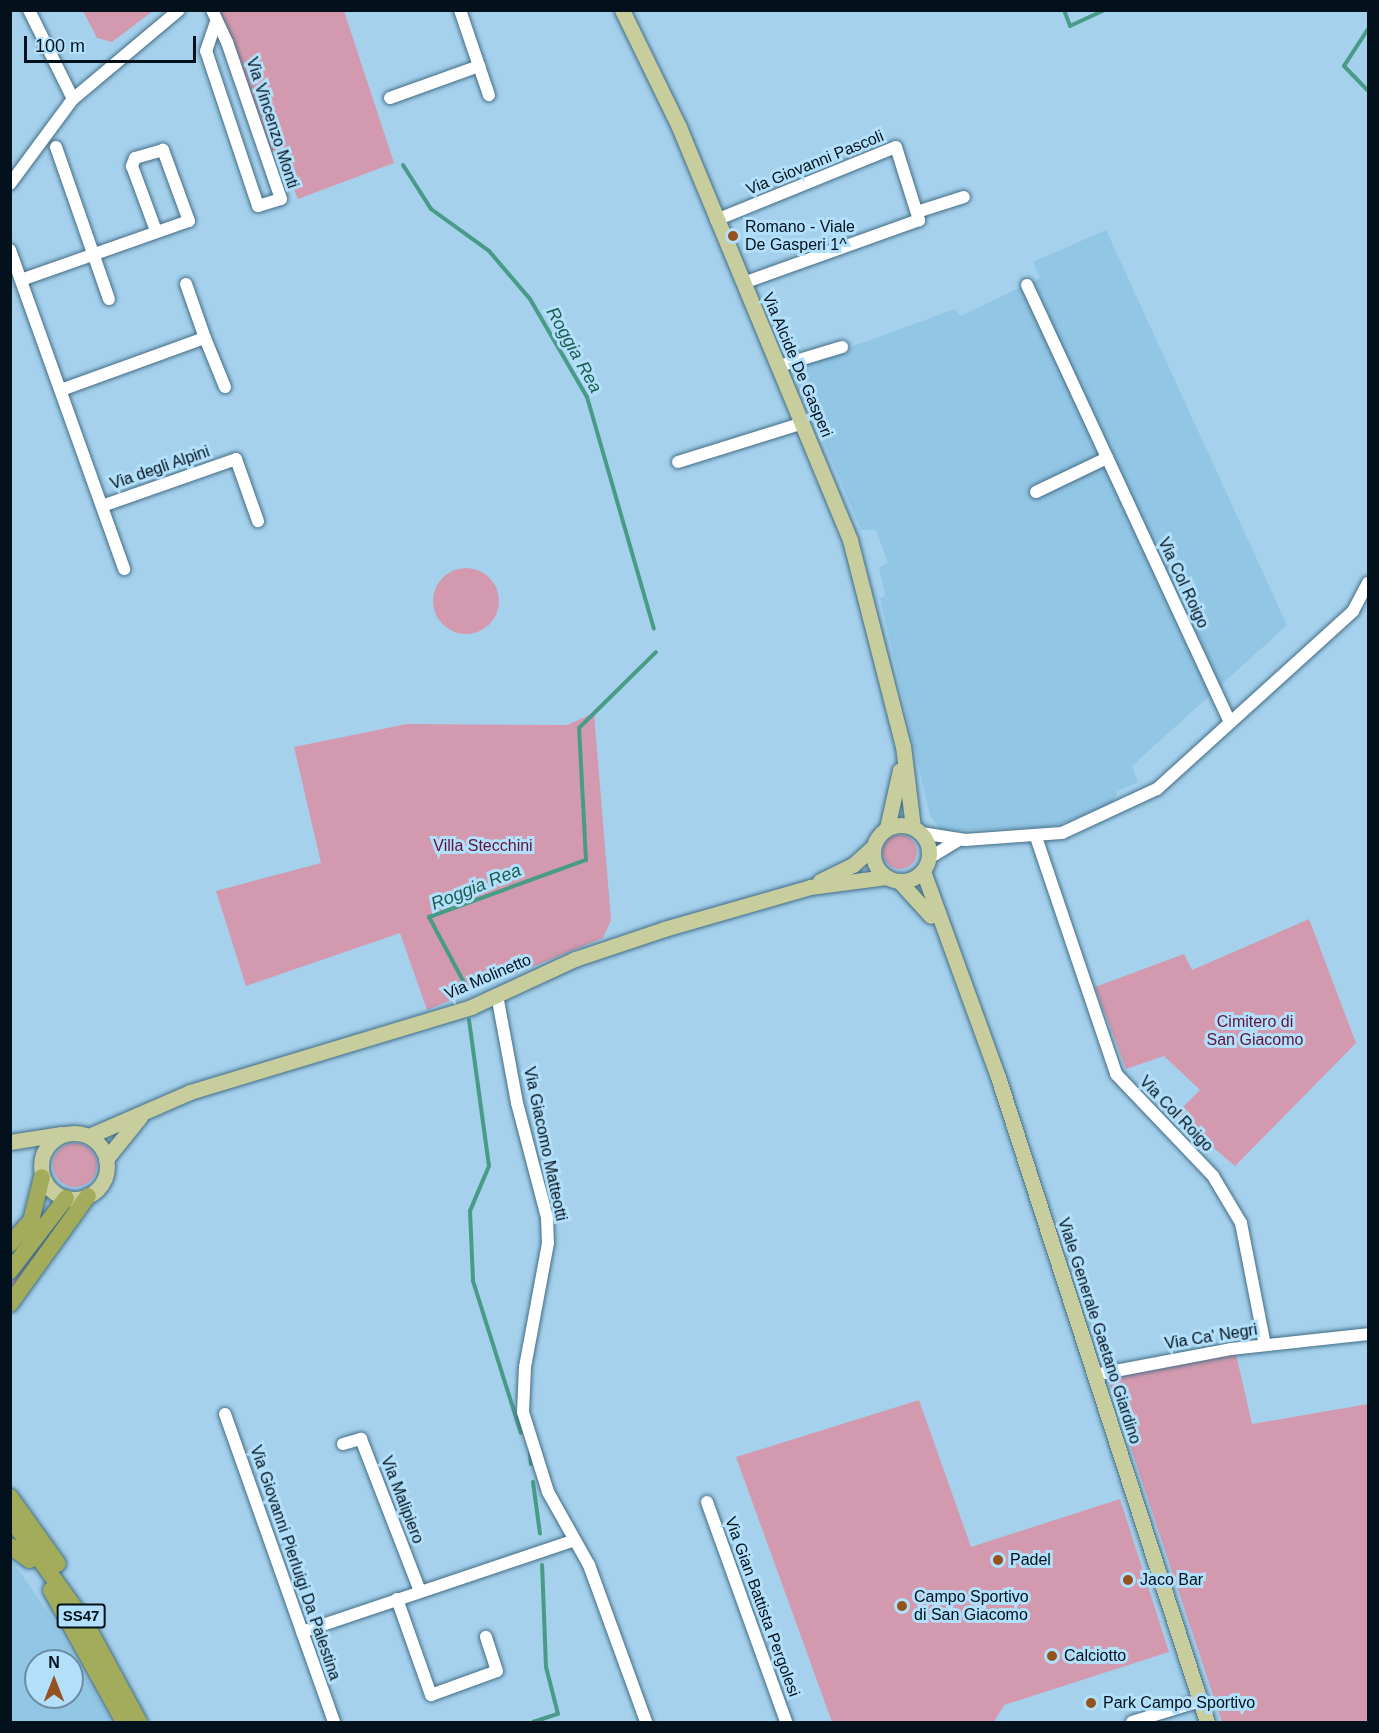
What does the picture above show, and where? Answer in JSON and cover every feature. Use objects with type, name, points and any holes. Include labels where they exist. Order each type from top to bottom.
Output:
[{"type":"highway","points":[[10,1244],[31,1221],[42,1177]]},
{"type":"highway","points":[[10,1304],[88,1196]]},
{"type":"highway","points":[[10,1271],[66,1198]]},
{"type":"highway","points":[[10,1497],[69,1583],[85,1622]]},
{"type":"highway","name":"SS47","points":[[10,1518],[85,1622],[139,1722]]},
{"type":"highway","name":"SS47","points":[[10,1537],[30,1560],[124,1722]]},
{"type":"highway","points":[[10,1546],[30,1560]]},
{"type":"main road","name":"Via Alcide De Gasperi","points":[[622,10],[679,128],[780,366],[861,577],[903,746],[917,830]]},
{"type":"main road","name":"Via Alcide De Gasperi","points":[[887,828],[903,746]]},
{"type":"main road","points":[[887,828],[917,830],[926,864],[892,879],[875,864],[873,847],[887,828]]},
{"type":"main road","name":"Via Molinetto","points":[[89,1136],[146,1110],[497,995],[575,959],[810,887],[853,865],[873,847]]},
{"type":"main road","name":"Viale Generale Gaetano Giardino","points":[[926,864],[1207,1722]]},
{"type":"main road","name":"Via Molinetto","points":[[810,887],[892,879]]},
{"type":"main road","name":"Viale Generale Gaetano Giardino","points":[[892,879],[918,898],[954,951]]},
{"type":"main road","points":[[68,1133],[50,1142],[41,1159],[42,1177],[66,1198],[88,1196],[104,1180],[106,1159],[146,1110]]},
{"type":"main road","points":[[11,1142],[68,1133],[89,1136],[106,1159]]},
{"type":"main road","points":[[11,1142],[41,1159]]},
{"type":"street","points":[[29,10],[73,99]]},
{"type":"street","points":[[10,184],[73,99],[179,10]]},
{"type":"street","points":[[460,10],[489,95]]},
{"type":"street","name":"Via Vincenzo Monti","points":[[214,16],[227,42],[281,199],[258,206],[206,51],[214,16]]},
{"type":"street","points":[[210,39],[227,42]]},
{"type":"street","points":[[390,98],[479,66]]},
{"type":"street","points":[[56,147],[109,298]]},
{"type":"street","name":"Via Giovanni Pascoli","points":[[717,220],[896,147],[920,211]]},
{"type":"street","points":[[21,280],[189,221],[163,150],[135,158],[132,166],[156,231]]},
{"type":"street","points":[[743,283],[915,223],[920,211],[964,197]]},
{"type":"street","name":"Via degli Alpini","points":[[10,250],[124,568]]},
{"type":"street","points":[[186,284],[225,387]]},
{"type":"street","name":"Via Col Roigo","points":[[1027,285],[1230,722]]},
{"type":"street","points":[[61,390],[205,338]]},
{"type":"street","points":[[780,366],[842,346]]},
{"type":"street","points":[[678,462],[803,423]]},
{"type":"street","points":[[1036,492],[1107,458]]},
{"type":"street","name":"Via degli Alpini","points":[[102,506],[236,459],[258,521]]},
{"type":"street","points":[[917,830],[960,840],[1035,837],[1062,832],[1157,789],[1353,610],[1368,584]]},
{"type":"street","name":"Via Col Roigo","points":[[1035,837],[1116,1074],[1213,1176],[1241,1223],[1265,1345]]},
{"type":"street","points":[[926,864],[960,840]]},
{"type":"street","name":"Via Giacomo Matteotti","points":[[497,995],[519,1114],[547,1217],[548,1243],[525,1366],[523,1412],[548,1492],[572,1540],[589,1565],[646,1722]]},
{"type":"street","name":"Via Ca' Negri","points":[[1094,1375],[1265,1345],[1368,1334]]},
{"type":"street","name":"Via Giovanni Pierluigi Da Palestina","points":[[225,1414],[334,1722]]},
{"type":"street","name":"Via Malipiero","points":[[344,1444],[361,1439],[420,1591]]},
{"type":"street","name":"Via Gian Battista Pergolesi","points":[[707,1502],[786,1722]]},
{"type":"street","points":[[302,1632],[572,1540]]},
{"type":"street","points":[[397,1599],[431,1695],[497,1671],[486,1637]]},
{"type":"street","points":[[1132,1722],[1200,1701]]},
{"type":"shaded area","points":[[1106,230],[1287,625],[1132,766],[1138,782],[1118,791],[1112,804],[1052,827],[942,831],[930,816],[880,598],[885,596],[879,567],[888,563],[876,530],[861,530],[793,368],[955,309],[960,316],[1040,278],[1033,262]]},
{"type":"shaded area","points":[[10,1558],[56,1624],[70,1649],[24,1649],[24,1709],[84,1709],[84,1674],[111,1722],[11,1722]]},
{"type":"green space","points":[[83,11],[153,11],[112,42],[97,38]]},
{"type":"green space","points":[[219,11],[344,11],[394,163],[298,199],[278,150],[268,153]]},
{"type":"green space","points":[[466,568],[478,571],[489,578],[496,589],[499,601],[496,613],[489,624],[478,631],[466,634],[454,631],[443,624],[436,613],[433,601],[436,589],[443,578],[454,571]]},
{"type":"green space","name":"Villa Stecchini","points":[[594,713],[611,920],[603,938],[427,1010],[400,933],[246,986],[216,891],[321,863],[294,747],[407,724],[567,725]]},
{"type":"green space","points":[[900,835],[912,840],[917,852],[912,864],[900,869],[888,864],[883,852],[888,840]]},
{"type":"green space","name":"Cimitero di San Giacomo","points":[[1309,919],[1356,1043],[1235,1166],[1175,1115],[1200,1090],[1164,1056],[1126,1069],[1095,987],[1184,954],[1192,970]]},
{"type":"green space","points":[[75,1143],[91,1149],[97,1165],[91,1181],[75,1187],[59,1181],[53,1165],[59,1149]]},
{"type":"green space","points":[[61,1217],[53,1233],[11,1299],[11,1282]]},
{"type":"green space","points":[[1236,1354],[1252,1424],[1368,1404],[1368,1722],[1222,1722],[1110,1385],[1123,1374]]},
{"type":"green space","points":[[919,1400],[971,1547],[1120,1499],[1169,1652],[1004,1705],[994,1722],[832,1722],[736,1457]]},
{"type":"waterway","points":[[1064,10],[1070,26],[1104,10]]},
{"type":"waterway","points":[[1368,29],[1344,66],[1368,91]]},
{"type":"waterway","name":"Roggia Rea","points":[[403,165],[431,209],[489,251],[530,299],[587,397],[654,629]]},
{"type":"waterway","name":"Roggia Rea","points":[[468,990],[429,917],[586,860],[579,728],[656,652]]},
{"type":"waterway","name":"Roggia Rea","points":[[469,1020],[489,1166],[470,1211],[473,1281],[521,1433]]},
{"type":"waterway","name":"Roggia Rea","points":[[530,1451],[531,1464]]},
{"type":"waterway","name":"Roggia Rea","points":[[533,1482],[540,1534]]},
{"type":"waterway","name":"Roggia Rea","points":[[533,1722],[558,1714],[546,1667],[542,1565]]},
{"type":"place","name":"Romano - Viale De Gasperi 1^","points":[[733,236]]},
{"type":"place","name":"Padel","points":[[998,1560]]},
{"type":"place","name":"Jaco Bar","points":[[1128,1580]]},
{"type":"place","name":"Campo Sportivo di San Giacomo","points":[[902,1606]]},
{"type":"place","name":"Calciotto","points":[[1052,1656]]},
{"type":"place","name":"Park Campo Sportivo","points":[[1091,1703]]}]
